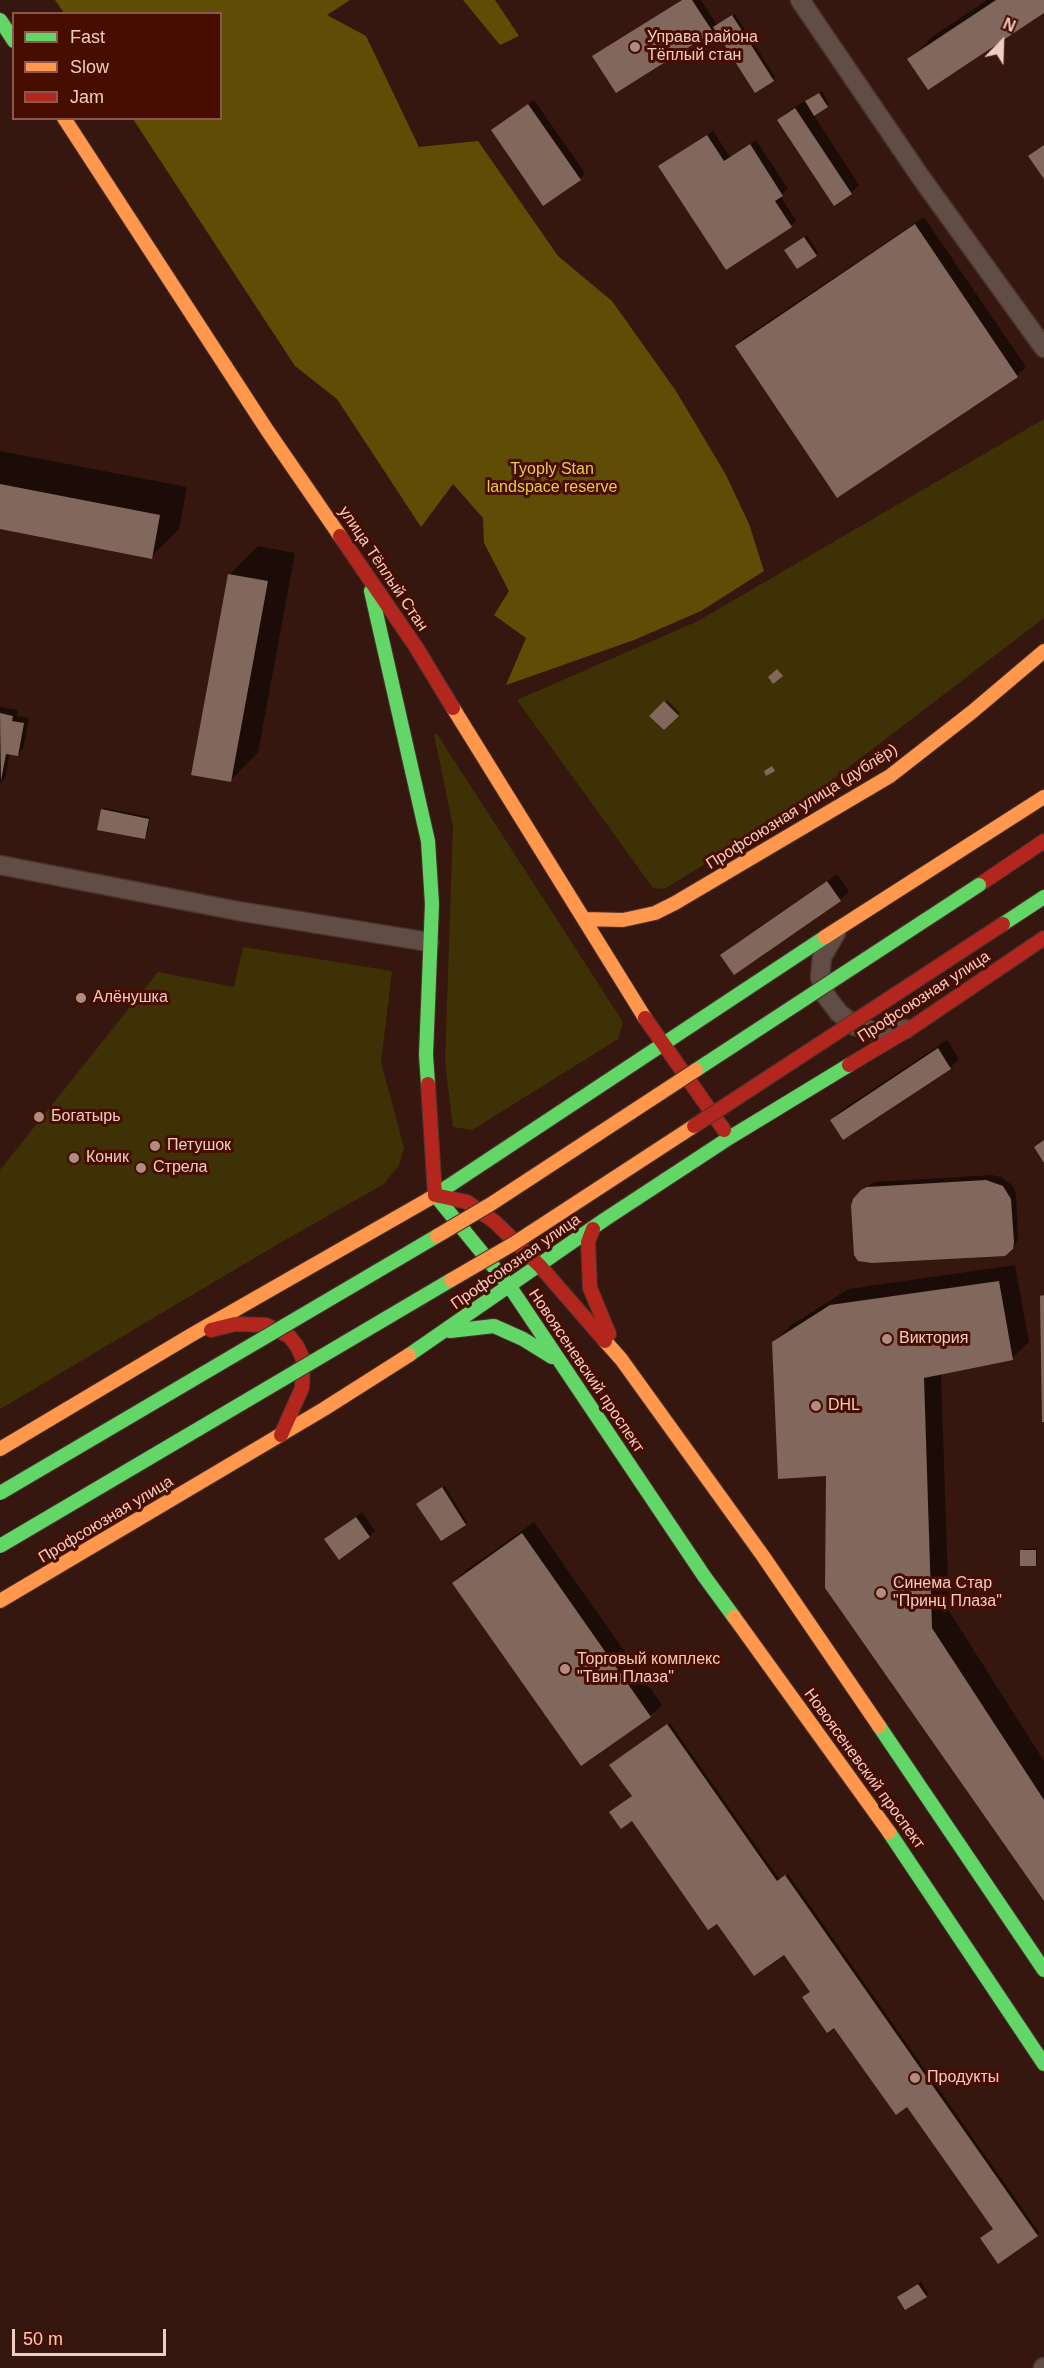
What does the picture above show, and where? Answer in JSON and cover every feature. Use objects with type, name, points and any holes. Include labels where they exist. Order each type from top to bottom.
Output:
[{"type":"main road","points":[[0,20],[12,38]]},
{"type":"main road","name":"улица Тёплый Стан","points":[[65,120],[267,430],[416,647],[634,1002],[729,1138]]},
{"type":"main road","points":[[367,576],[428,840],[432,904],[426,1056],[435,1195]]},
{"type":"main road","name":"Профсоюзная улица (дублёр)","points":[[584,919],[623,920],[655,914],[675,903],[890,776],[972,712],[1044,651]]},
{"type":"main road","points":[[0,1449],[193,1334],[435,1195],[841,927],[1044,797]]},
{"type":"main road","points":[[0,1493],[491,1204],[1044,841]]},
{"type":"main road","name":"Профсоюзная улица","points":[[0,1546],[513,1244],[1044,897]]},
{"type":"main road","name":"Профсоюзная улица","points":[[0,1601],[281,1435],[445,1332],[729,1138],[911,1028],[1044,938]]},
{"type":"main road","name":"Новоясеневский проспект","points":[[435,1195],[467,1202],[495,1222],[540,1266],[621,1359],[763,1556],[1044,1970]]},
{"type":"main road","name":"Новоясеневский проспект","points":[[435,1195],[510,1287],[704,1576],[832,1750],[907,1857],[1044,2064]]},
{"type":"main road","points":[[593,1229],[588,1242],[590,1288],[621,1359]]},
{"type":"main road","points":[[193,1334],[235,1324],[266,1325],[289,1336],[303,1359],[302,1388],[281,1435]]},
{"type":"main road","points":[[445,1332],[494,1326],[523,1339],[562,1364]]},
{"type":"street","points":[[800,0],[922,179],[1044,348]]},
{"type":"street","points":[[0,865],[238,911],[429,942]]},
{"type":"street","points":[[841,927],[829,942],[822,957],[820,977],[826,996],[839,1013],[855,1026],[873,1031],[911,1028]]},
{"type":"shaded area","points":[[1044,419],[1044,618],[786,815],[664,889],[653,888],[517,700],[698,621]]},
{"type":"shaded area","points":[[434,734],[437,734],[623,1022],[618,1039],[472,1130],[453,1127],[445,1063],[453,826]]},
{"type":"shaded area","points":[[243,947],[392,971],[381,1062],[404,1148],[399,1165],[384,1184],[278,1244],[0,1409],[0,1170],[158,972],[234,987]]},
{"type":"green space","name":"Tyoply Stan landspace reserve","points":[[55,0],[350,0],[327,15],[366,36],[419,147],[478,141],[558,256],[612,301],[676,391],[726,475],[749,524],[764,571],[701,611],[634,640],[506,685],[526,638],[494,615],[509,591],[484,543],[483,518],[453,484],[421,527],[337,399],[295,366],[134,120],[222,120],[222,12],[63,12]]},
{"type":"green space","points":[[463,0],[495,0],[519,36],[500,45]]},
{"type":"building","points":[[682,0],[692,0],[713,32],[616,93],[592,56]]},
{"type":"building","points":[[996,0],[1044,0],[1044,13],[928,90],[907,59]]},
{"type":"building","points":[[732,15],[774,81],[755,93],[713,27]]},
{"type":"building","points":[[819,93],[828,107],[814,116],[805,101]]},
{"type":"building","points":[[528,104],[581,180],[543,206],[491,130]]},
{"type":"building","points":[[795,108],[852,194],[834,206],[777,120]]},
{"type":"building","points":[[707,135],[724,161],[750,144],[783,196],[775,201],[792,227],[726,270],[658,166]]},
{"type":"building","points":[[1044,145],[1044,179],[1028,156]]},
{"type":"building","points":[[915,224],[1018,377],[837,498],[735,346]]},
{"type":"building","points":[[804,237],[817,256],[797,269],[784,250]]},
{"type":"building","points":[[0,484],[160,515],[152,559],[0,529]]},
{"type":"building","points":[[228,574],[268,581],[231,782],[191,775]]},
{"type":"building","points":[[777,669],[783,676],[773,684],[768,677]]},
{"type":"building","points":[[664,701],[679,716],[664,730],[649,716]]},
{"type":"building","points":[[0,713],[13,716],[12,721],[24,723],[18,756],[6,754],[1,781]]},
{"type":"building","points":[[772,766],[775,771],[766,776],[764,771]]},
{"type":"building","points":[[101,809],[149,819],[145,839],[97,830]]},
{"type":"building","points":[[827,881],[841,901],[734,975],[720,955]]},
{"type":"building","points":[[938,1048],[951,1069],[843,1140],[830,1120]]},
{"type":"building","points":[[1044,1140],[1044,1163],[1034,1147]]},
{"type":"building","points":[[986,1180],[1003,1186],[1011,1199],[1014,1242],[1013,1249],[1005,1256],[872,1263],[858,1261],[854,1255],[851,1206],[853,1199],[861,1190],[867,1187]]},
{"type":"building","points":[[999,1281],[1013,1360],[924,1378],[932,1628],[1044,1800],[1044,1901],[825,1588],[826,1476],[778,1479],[772,1342],[830,1305]]},
{"type":"building","points":[[1044,1295],[1044,1422],[1042,1422],[1040,1296]]},
{"type":"building","points":[[442,1487],[466,1525],[441,1541],[416,1504]]},
{"type":"building","points":[[356,1517],[370,1537],[339,1560],[324,1539]]},
{"type":"building","name":"Торговый комплекс \"Твин Плаза\"","points":[[522,1533],[651,1717],[581,1766],[452,1583]]},
{"type":"building","points":[[1020,1550],[1036,1550],[1036,1566],[1020,1566]]},
{"type":"building","points":[[667,1724],[777,1881],[785,1875],[1038,2236],[998,2264],[980,2238],[993,2229],[907,2107],[896,2115],[834,2028],[827,2033],[802,1997],[810,1992],[784,1955],[754,1976],[717,1924],[708,1930],[632,1821],[621,1829],[609,1812],[632,1796],[609,1765]]},
{"type":"building","points":[[918,2284],[927,2297],[905,2310],[897,2297]]},
{"type":"traffic: fast","points":[[0,20],[12,38]]},
{"type":"traffic: fast","points":[[371,591],[428,841],[432,904],[426,1055],[428,1084]]},
{"type":"traffic: fast","points":[[696,1070],[979,885]]},
{"type":"traffic: fast","points":[[1003,924],[1044,897]]},
{"type":"traffic: fast","points":[[429,1199],[825,937]]},
{"type":"traffic: fast","points":[[409,1355],[604,1220],[729,1138],[849,1065]]},
{"type":"traffic: fast","points":[[435,1195],[510,1287],[734,1617]]},
{"type":"traffic: fast","points":[[0,1493],[437,1236]]},
{"type":"traffic: fast","points":[[0,1546],[451,1280]]},
{"type":"traffic: fast","points":[[450,1331],[494,1326],[523,1339],[552,1357]]},
{"type":"traffic: fast","points":[[879,1726],[1044,1970]]},
{"type":"traffic: fast","points":[[889,1832],[1044,2064]]},
{"type":"traffic: slow","points":[[65,120],[267,430],[340,536]]},
{"type":"traffic: slow","points":[[584,919],[623,920],[655,913],[675,903],[890,776],[972,712],[1044,651]]},
{"type":"traffic: slow","points":[[453,708],[645,1018]]},
{"type":"traffic: slow","points":[[825,937],[1044,797]]},
{"type":"traffic: slow","points":[[437,1236],[491,1204],[696,1070]]},
{"type":"traffic: slow","points":[[451,1280],[513,1244],[694,1126]]},
{"type":"traffic: slow","points":[[0,1449],[193,1334],[429,1199]]},
{"type":"traffic: slow","points":[[605,1341],[621,1359],[763,1556],[879,1726]]},
{"type":"traffic: slow","points":[[0,1601],[324,1409],[409,1355]]},
{"type":"traffic: slow","points":[[734,1617],[889,1832]]},
{"type":"traffic: jam","points":[[340,536],[416,647],[453,708]]},
{"type":"traffic: jam","points":[[979,885],[1044,841]]},
{"type":"traffic: jam","points":[[694,1126],[1003,924]]},
{"type":"traffic: jam","points":[[849,1065],[911,1028],[1044,938]]},
{"type":"traffic: jam","points":[[645,1018],[724,1130]]},
{"type":"traffic: jam","points":[[428,1084],[435,1195]]},
{"type":"traffic: jam","points":[[435,1195],[467,1202],[495,1222],[540,1266],[605,1341]]},
{"type":"traffic: jam","points":[[593,1229],[588,1242],[590,1288],[609,1334]]},
{"type":"traffic: jam","points":[[211,1330],[235,1324],[266,1325],[289,1336],[297,1346],[303,1359],[302,1388],[281,1435]]},
{"type":"place","name":"Управа района Тёплый стан","points":[[635,47]]},
{"type":"place","name":"Алёнушка","points":[[81,998]]},
{"type":"place","name":"Богатырь","points":[[39,1117]]},
{"type":"place","name":"Петушок","points":[[155,1146]]},
{"type":"place","name":"Коник","points":[[74,1158]]},
{"type":"place","name":"Стрела","points":[[141,1168]]},
{"type":"place","name":"Виктория","points":[[887,1339]]},
{"type":"place","name":"DHL","points":[[816,1406]]},
{"type":"place","name":"Синема Стар \"Принц Плаза\"","points":[[881,1593]]},
{"type":"place","name":"Торговый комплекс \"Твин Плаза\"","points":[[565,1669]]},
{"type":"place","name":"Продукты","points":[[915,2078]]}]
